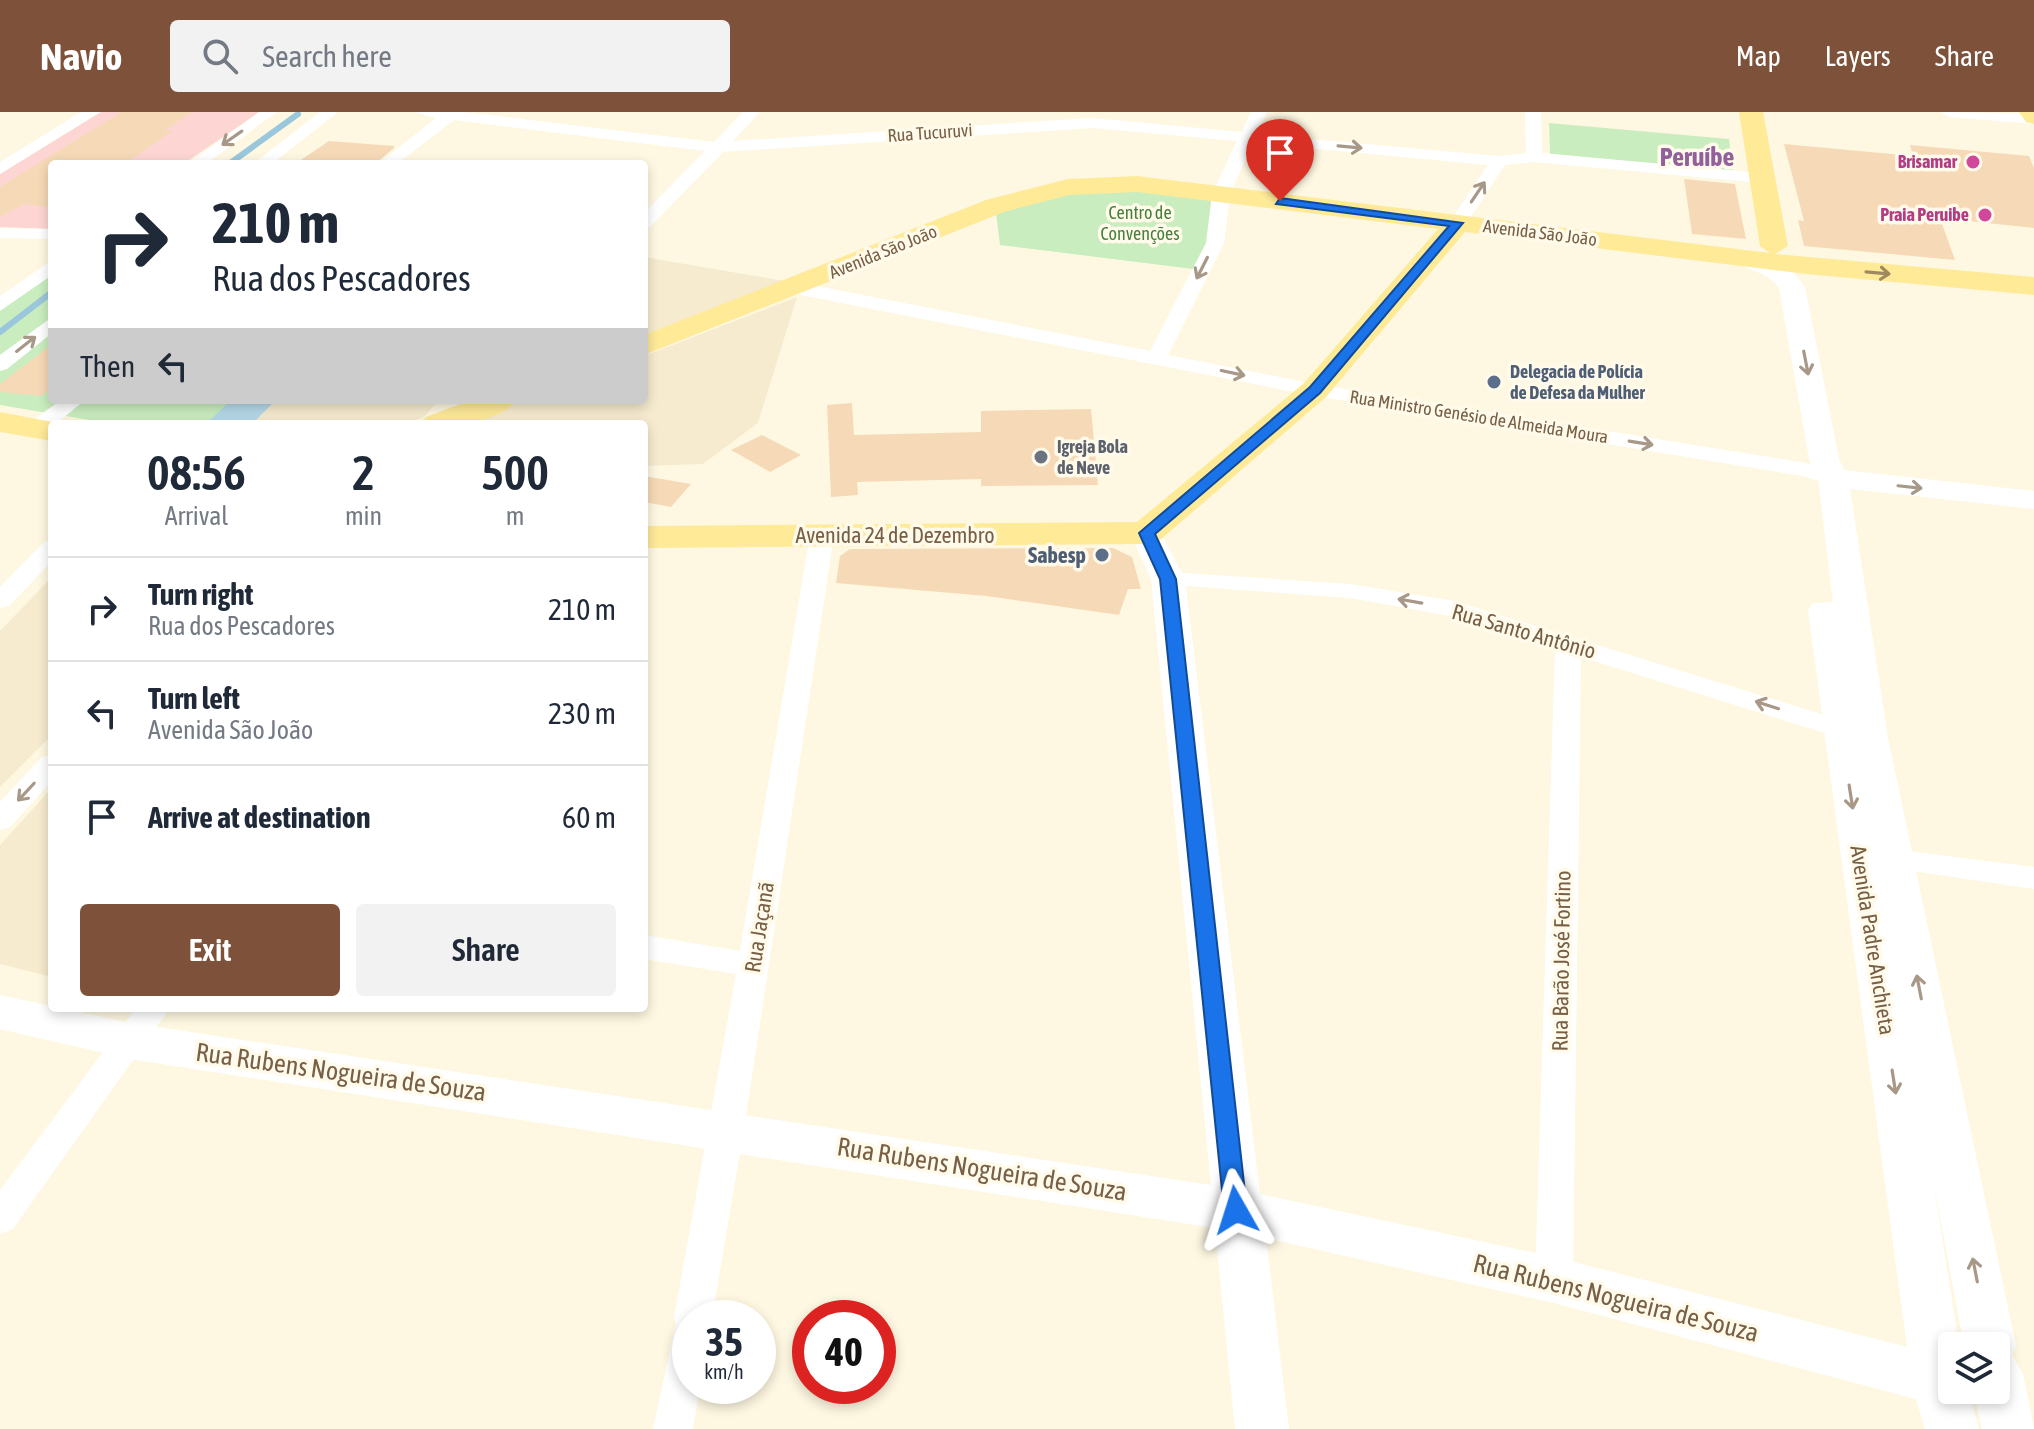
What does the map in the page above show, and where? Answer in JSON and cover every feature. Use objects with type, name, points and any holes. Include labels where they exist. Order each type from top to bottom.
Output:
[{"type":"main road","points":[[1751,112],[1774,246]]},
{"type":"main road","name":"Avenida São João","points":[[648,344],[796,288],[995,206],[1068,187],[1137,184],[1821,268],[2034,286]]},
{"type":"main road","points":[[1146,533],[1315,390],[1458,223]]},
{"type":"main road","points":[[1745,257],[1761,254],[1774,246]]},
{"type":"main road","points":[[1774,246],[1821,268]]},
{"type":"main road","points":[[451,417],[488,404]]},
{"type":"main road","points":[[0,422],[44,430]]},
{"type":"main road","name":"Avenida 24 de Dezembro","points":[[648,537],[1146,533]]},
{"type":"street","points":[[0,169],[92,112]]},
{"type":"street","points":[[201,160],[269,112]]},
{"type":"street","points":[[266,160],[330,112]]},
{"type":"street","name":"Rua Tucuruvi","points":[[423,112],[453,113],[716,147],[1092,118],[1245,137],[1499,161],[1534,157],[1762,178]]},
{"type":"street","points":[[648,219],[752,112]]},
{"type":"street","points":[[1157,357],[1215,243],[1221,194],[1259,112]]},
{"type":"street","points":[[1533,112],[1534,157]]},
{"type":"street","points":[[1949,112],[2033,116]]},
{"type":"street","points":[[391,160],[453,113]]},
{"type":"street","points":[[0,144],[38,146]]},
{"type":"street","points":[[1458,223],[1499,161]]},
{"type":"street","points":[[0,233],[48,234]]},
{"type":"street","name":"Avenida Padre Anchieta","points":[[1745,257],[1779,270],[1792,287],[1821,469],[1855,734],[1877,857],[1975,1332]]},
{"type":"street","points":[[0,305],[48,269]]},
{"type":"street","name":"Rua Ministro Genésio de Almeida Moura","points":[[796,288],[1315,390],[1821,469]]},
{"type":"street","points":[[0,365],[48,326]]},
{"type":"street","points":[[54,420],[70,404]]},
{"type":"street","points":[[1821,469],[2034,500]]},
{"type":"street","points":[[1146,533],[1168,579],[1262,1429]]},
{"type":"street","name":"Rua Jaçanã","points":[[696,1300],[727,1129],[822,535]]},
{"type":"street","points":[[0,601],[48,551]]},
{"type":"street","name":"Rua Santo Antônio","points":[[1168,579],[1350,591],[1454,609],[1568,642],[1855,734]]},
{"type":"street","name":"Rua Barão José Fortino","points":[[1554,1280],[1568,642]]},
{"type":"street","points":[[0,820],[48,768]]},
{"type":"street","points":[[1877,857],[2034,878]]},
{"type":"street","name":"Avenida Padre Anchieta","points":[[1877,857],[1975,1332]]},
{"type":"street","points":[[648,948],[753,965]]},
{"type":"street","name":"Rua Rubens Nogueira de Souza","points":[[0,1012],[142,1024],[727,1129],[1236,1210],[1554,1280],[1938,1376]]},
{"type":"street","points":[[0,1218],[142,1024]]},
{"type":"street","points":[[673,1429],[678,1404]]},
{"type":"street","name":"Avenida Padre Anchieta","points":[[1952,1429],[1973,1404]]},
{"type":"shaded area","points":[[101,112],[260,112],[189,160],[48,160],[48,229],[0,227],[0,174]]},
{"type":"shaded area","points":[[648,258],[785,281],[648,335]]},
{"type":"shaded area","points":[[797,297],[758,423],[703,464],[648,466],[648,420],[472,420],[514,404],[648,404],[648,354]]},
{"type":"shaded area","points":[[271,404],[436,404],[425,416],[416,420],[252,420]]},
{"type":"shaded area","points":[[48,581],[48,739],[0,787],[0,631]]},
{"type":"shaded area","points":[[48,792],[48,976],[0,964],[0,845]]},
{"type":"green space","points":[[1549,123],[1729,139],[1733,173],[1550,154]]},
{"type":"green space","name":"Centro de Convenções","points":[[1068,187],[1221,194],[1201,270],[1000,245],[995,206]]},
{"type":"green space","points":[[48,276],[48,404],[253,404],[233,420],[89,420],[0,405],[0,308]]},
{"type":"building","points":[[121,112],[192,112],[165,130],[173,131],[130,160],[48,160],[48,207],[24,204],[0,217],[0,187]]},
{"type":"building","points":[[329,141],[394,146],[380,160],[301,160]]},
{"type":"building","points":[[1784,144],[1913,156],[1910,145],[2029,156],[2034,168],[2034,228],[1940,218],[1955,260],[1804,246],[1798,220],[1804,221]]},
{"type":"building","points":[[1684,179],[1735,184],[1746,239],[1692,234]]},
{"type":"building","points":[[48,347],[48,391],[42,396],[0,392],[0,384]]},
{"type":"building","points":[[852,403],[854,435],[981,432],[981,411],[1091,409],[1098,485],[981,486],[981,479],[857,482],[858,495],[831,497],[827,405]]},
{"type":"building","points":[[762,435],[801,455],[770,472],[731,450]]},
{"type":"building","points":[[648,477],[691,484],[671,507],[648,503]]},
{"type":"building","points":[[1113,548],[1132,557],[1141,589],[1128,589],[1119,615],[986,596],[836,583],[840,556],[850,549]]},
{"type":"waterway","points":[[235,160],[298,114]]},
{"type":"waterway","points":[[0,332],[48,295]]},
{"type":"waterway","points":[[232,420],[251,404]]},
{"type":"place","name":"Brisamar","points":[[1973,162]]},
{"type":"place","name":"Praia Peruibe","points":[[1985,215]]},
{"type":"place","name":"Delegacia de Polícia de Defesa da Mulher","points":[[1494,382]]},
{"type":"place","name":"Igreja Bola de Neve","points":[[1041,457]]},
{"type":"place","name":"Sabesp","points":[[1102,555]]},
{"type":"district","name":"Peruíbe","points":[[1697,157]]},
{"type":"route","points":[[1236,1210],[1168,579],[1146,533],[1315,390],[1458,223],[1280,201]]}]
